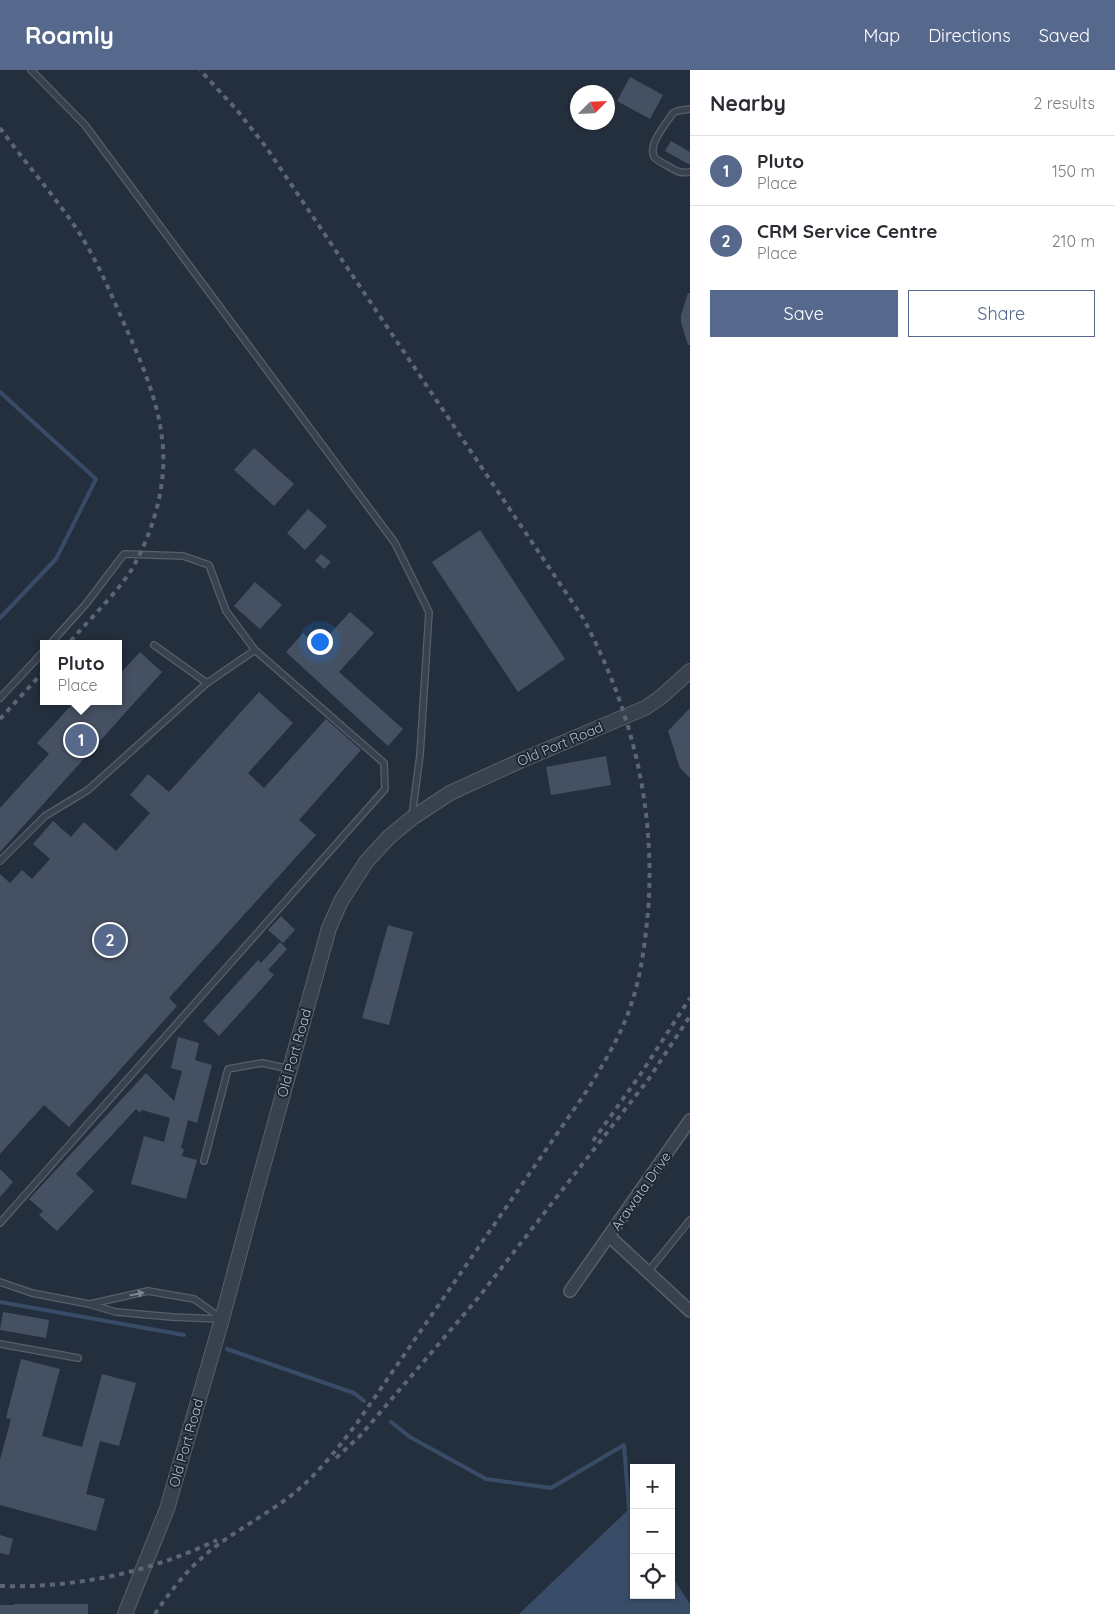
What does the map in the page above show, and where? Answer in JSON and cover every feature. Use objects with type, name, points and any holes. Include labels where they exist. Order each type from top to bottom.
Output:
[{"type":"street","name":"Old Port Road","points":[[125,1614],[167,1509],[222,1319],[329,928],[341,901],[355,878],[375,852],[412,818],[450,793],[645,708],[661,697],[690,671]]},
{"type":"street","name":"Arawata Drive","points":[[570,1290],[690,1120]]},
{"type":"street","name":"Arawata Drive","points":[[609,1236],[690,1311]]},
{"type":"lane","points":[[31,70],[86,125],[395,543],[430,612],[420,755],[412,818]]},
{"type":"lane","points":[[690,109],[673,113],[653,144],[652,150],[656,159],[677,172],[690,172]]},
{"type":"lane","points":[[0,1223],[385,789],[384,763],[255,650],[226,611],[209,565],[183,556],[124,554],[86,604],[54,640]]},
{"type":"lane","points":[[154,645],[207,683]]},
{"type":"lane","points":[[0,861],[45,816],[88,790],[207,683],[255,650]]},
{"type":"lane","points":[[0,698],[40,655]]},
{"type":"lane","points":[[204,1161],[228,1069],[262,1063],[290,1069]]},
{"type":"lane","points":[[648,1272],[690,1220]]},
{"type":"lane","points":[[0,1282],[32,1293],[89,1304],[116,1312],[222,1319]]},
{"type":"lane","points":[[89,1304],[148,1291],[194,1299],[222,1319]]},
{"type":"lane","points":[[0,1344],[78,1358]]},
{"type":"water","points":[[629,1509],[630,1599],[675,1599],[675,1581],[690,1604],[690,1614],[519,1614]]},
{"type":"building","points":[[630,77],[663,95],[650,119],[617,101]]},
{"type":"building","points":[[671,141],[690,152],[690,165],[665,151]]},
{"type":"building","points":[[688,293],[690,293],[690,345],[688,345],[681,323],[681,315]]},
{"type":"building","points":[[254,448],[294,484],[274,506],[234,470]]},
{"type":"building","points":[[308,509],[327,526],[305,550],[287,533]]},
{"type":"building","points":[[480,530],[565,659],[518,692],[432,562]]},
{"type":"building","points":[[321,554],[331,562],[324,569],[315,561]]},
{"type":"building","points":[[255,582],[282,605],[260,629],[234,606]]},
{"type":"building","points":[[350,612],[374,633],[339,672],[403,729],[388,746],[286,652],[303,633],[318,647]]},
{"type":"building","points":[[140,652],[162,672],[0,852],[0,808],[49,754],[37,743],[71,705],[122,705],[122,672]]},
{"type":"building","points":[[259,692],[293,723],[248,773],[264,788],[326,719],[361,750],[299,820],[316,835],[169,998],[177,1006],[69,1127],[44,1105],[0,1154],[0,874],[10,883],[22,870],[32,879],[50,859],[33,844],[53,821],[71,837],[84,822],[116,851],[150,813],[130,795],[148,774],[169,792]]},
{"type":"building","points":[[690,708],[690,778],[680,768],[668,731]]},
{"type":"building","points":[[606,756],[611,785],[551,795],[546,767]]},
{"type":"building","points":[[281,916],[295,930],[283,943],[268,930]]},
{"type":"building","points":[[388,925],[413,932],[389,1025],[362,1018]]},
{"type":"building","points":[[280,942],[287,949],[268,970],[274,975],[219,1036],[203,1021],[258,960],[261,963]]},
{"type":"building","points":[[178,1037],[199,1043],[195,1060],[212,1065],[197,1123],[188,1120],[181,1148],[184,1149],[182,1156],[197,1160],[186,1199],[131,1184],[144,1136],[164,1142],[170,1118],[142,1110],[140,1113],[136,1109],[76,1174],[94,1191],[57,1231],[39,1215],[43,1211],[29,1199],[146,1073],[174,1101],[182,1071],[171,1068]]},
{"type":"building","points":[[0,1169],[13,1182],[0,1197]]},
{"type":"building","points":[[3,1312],[49,1320],[46,1338],[0,1330]]},
{"type":"building","points":[[21,1359],[60,1369],[42,1436],[82,1447],[102,1374],[136,1383],[119,1446],[100,1441],[86,1494],[105,1499],[96,1531],[0,1505],[0,1460],[11,1419],[6,1418]]},
{"type":"building","points":[[0,1535],[13,1539],[9,1555],[0,1553]]},
{"type":"building","points":[[88,1604],[88,1614],[0,1614],[0,1605]]},
{"type":"waterway","points":[[0,392],[96,479],[56,559],[0,618]]},
{"type":"waterway","points":[[0,1302],[184,1335]]},
{"type":"waterway","points":[[227,1349],[354,1393],[364,1401]]},
{"type":"waterway","points":[[391,1422],[410,1437],[486,1479],[551,1488],[624,1445],[629,1509]]},
{"type":"railway","points":[[155,1614],[178,1583],[198,1561],[226,1539],[293,1494],[311,1478],[335,1451],[357,1423],[588,1089],[617,1038],[634,994],[640,971],[645,936],[650,874],[644,798],[637,760],[615,688],[583,618],[266,147],[236,109],[200,70]]},
{"type":"railway","points":[[0,128],[65,213],[94,259],[135,348],[152,392],[160,422],[163,472],[158,505],[147,538],[132,569],[118,588],[72,640]]},
{"type":"railway","points":[[0,719],[40,675]]},
{"type":"railway","points":[[593,1141],[640,1075],[690,998]]},
{"type":"railway","points":[[336,1458],[360,1436],[478,1298],[648,1080],[690,1016]]},
{"type":"railway","points":[[0,1586],[56,1584],[111,1576],[165,1561],[217,1540]]},
{"type":"place","name":"Pluto","points":[[81,740]]},
{"type":"place","name":"CRM Service Centre","points":[[110,940]]}]
